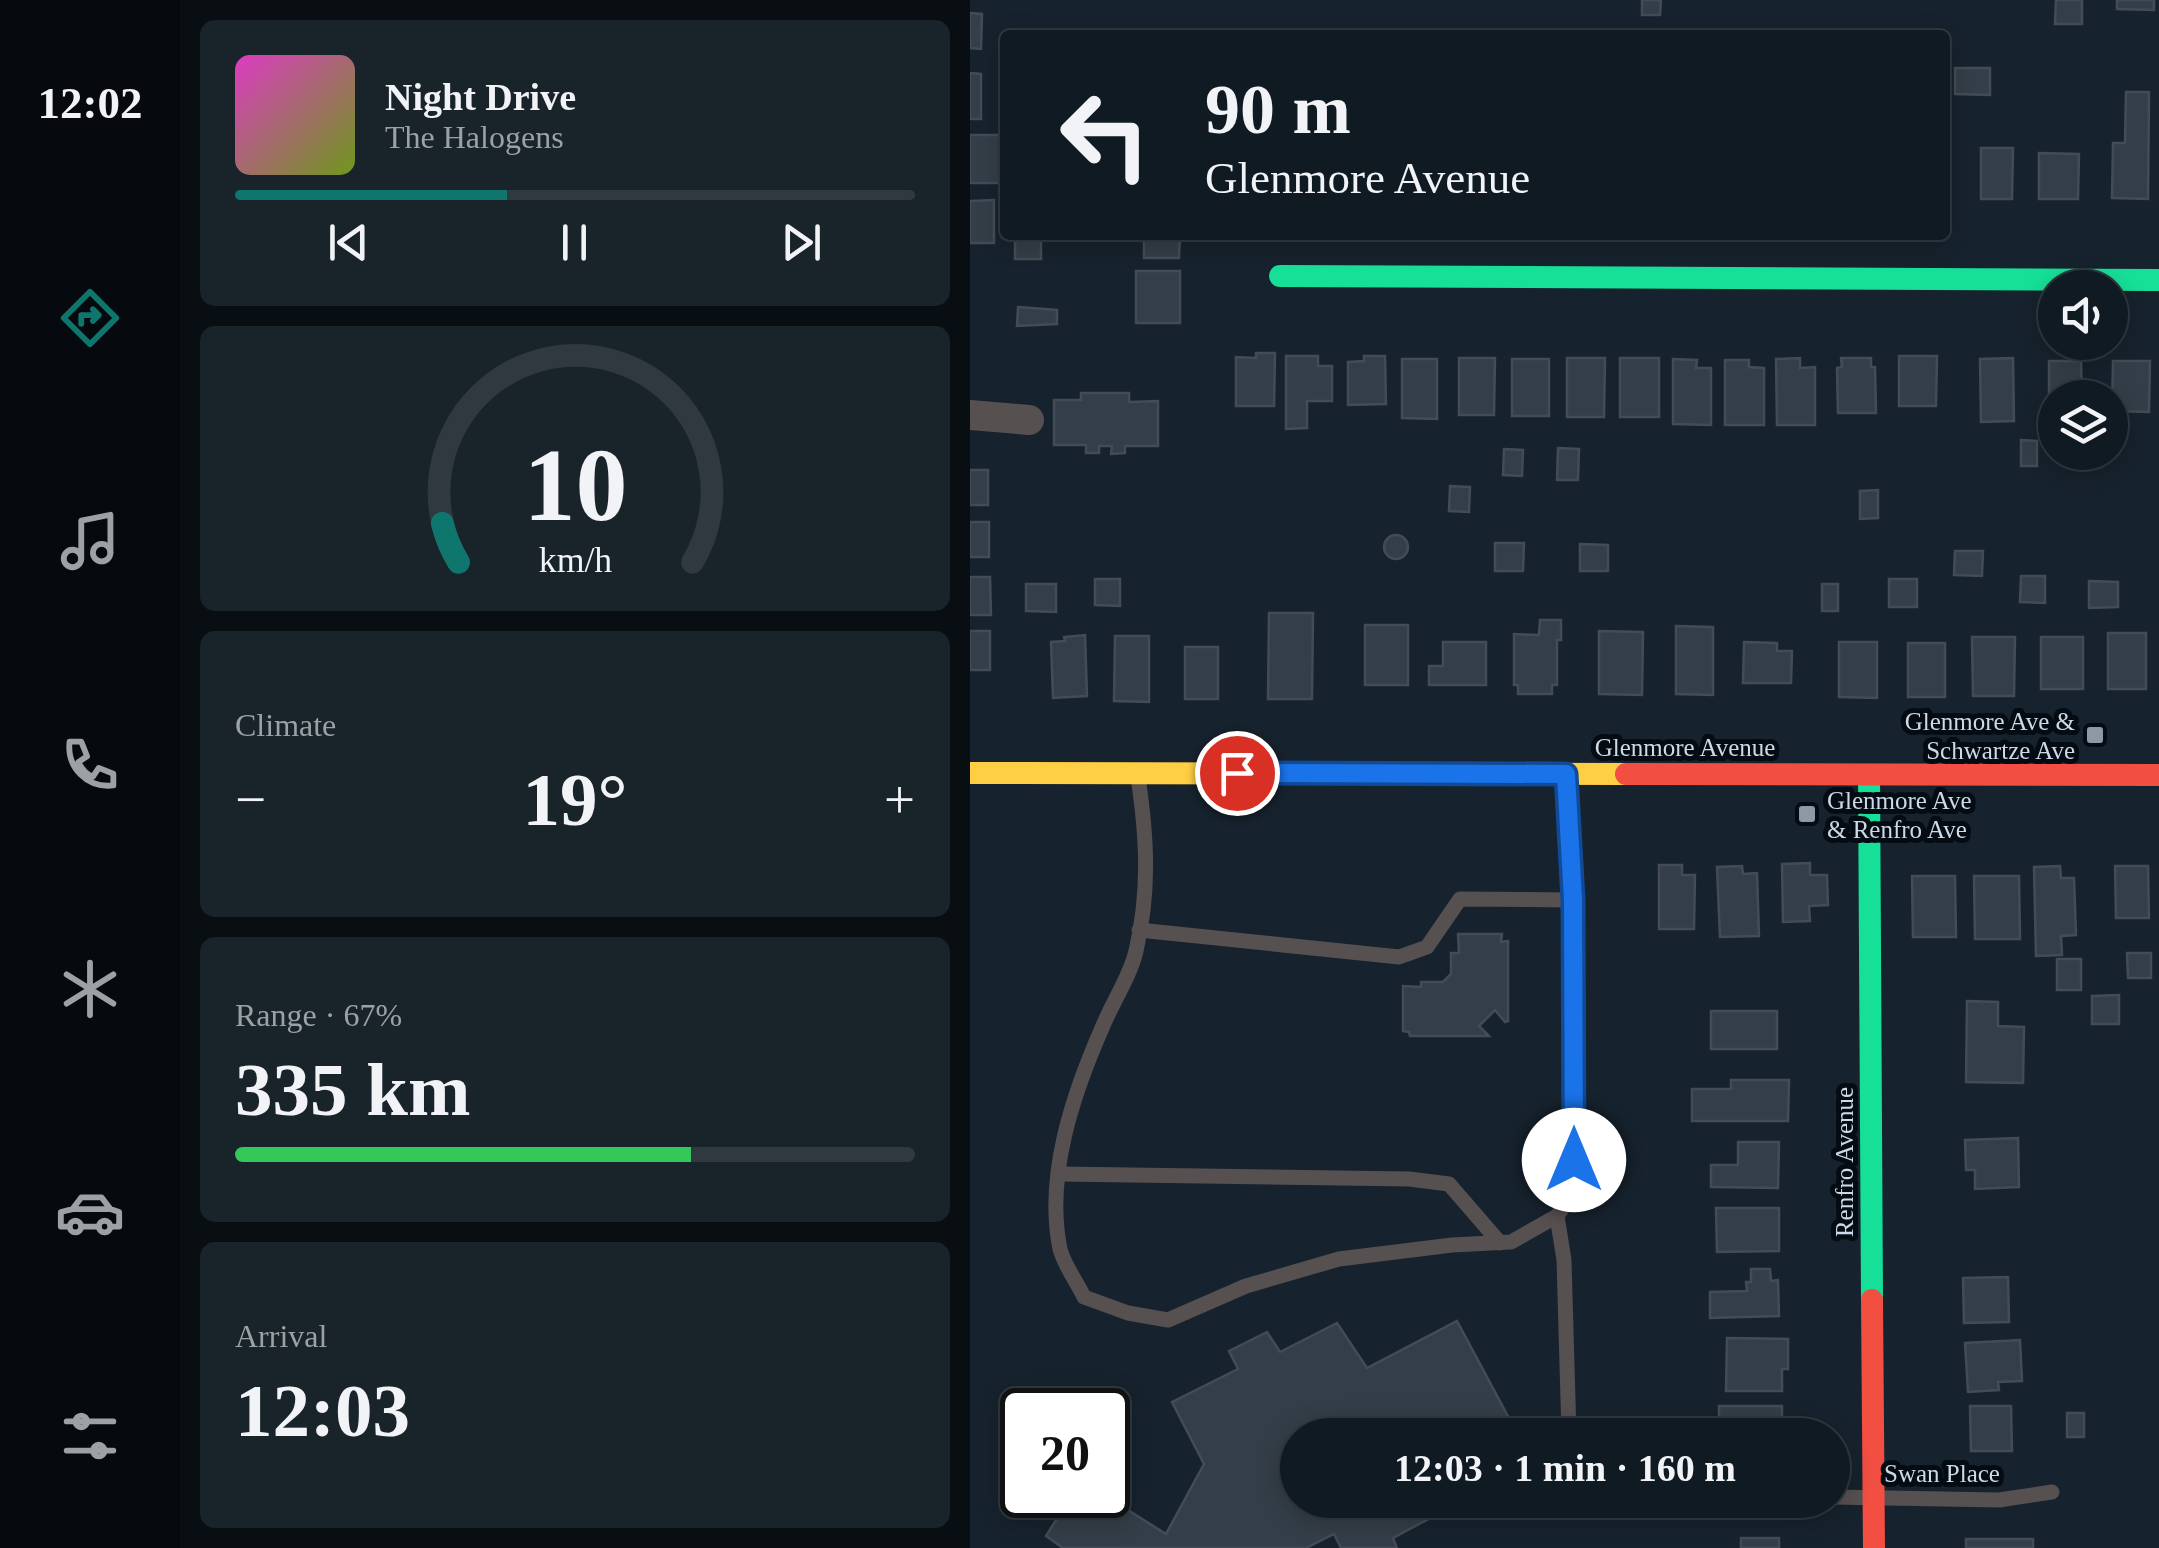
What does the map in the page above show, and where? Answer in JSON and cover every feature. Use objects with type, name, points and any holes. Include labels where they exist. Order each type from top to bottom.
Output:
[{"type":"street","points":[[1280,276],[2159,280]]},
{"type":"street","points":[[970,415],[1030,420]]},
{"type":"street","name":"Glenmore Avenue","points":[[970,772],[2159,775]]},
{"type":"street","name":"Renfro Avenue","points":[[1869,775],[1874,1548]]},
{"type":"lane","points":[[1138,773],[1147,837],[1147,879],[1135,954],[1101,1028],[1066,1121],[1056,1208],[1061,1252],[1084,1296],[1128,1313],[1168,1320],[1246,1286],[1340,1259],[1511,1242],[1557,1216],[1574,1192],[1573,900],[1566,774]]},
{"type":"lane","points":[[1138,930],[1398,957],[1427,947],[1460,899],[1573,900]]},
{"type":"lane","points":[[1060,1174],[1409,1178],[1449,1184],[1500,1243]]},
{"type":"lane","points":[[1557,1216],[1564,1260],[1569,1418]]},
{"type":"lane","name":"Swan Place","points":[[1850,1497],[2000,1500],[2052,1492]]},
{"type":"building","points":[[1642,0],[1661,0],[1660,15],[1642,15]]},
{"type":"building","points":[[2056,0],[2082,0],[2082,24],[2055,24]]},
{"type":"building","points":[[2117,0],[2154,0],[2154,10],[2117,9]]},
{"type":"building","points":[[970,13],[982,14],[981,49],[970,48]]},
{"type":"building","points":[[1955,68],[1990,68],[1990,95],[1955,94]]},
{"type":"building","points":[[970,73],[981,74],[981,119],[970,119]]},
{"type":"building","points":[[2126,92],[2149,92],[2148,199],[2112,198],[2113,143],[2125,143]]},
{"type":"building","points":[[970,135],[1000,135],[1000,183],[970,183]]},
{"type":"building","points":[[1981,148],[2013,148],[2012,199],[1981,199]]},
{"type":"building","points":[[2039,153],[2079,154],[2078,199],[2039,199]]},
{"type":"building","points":[[994,200],[994,243],[970,243],[970,201]]},
{"type":"building","points":[[1144,240],[1180,240],[1179,258],[1144,258]]},
{"type":"building","points":[[1015,241],[1041,241],[1041,259],[1015,259]]},
{"type":"building","points":[[1136,271],[1180,271],[1180,323],[1136,323]]},
{"type":"building","points":[[1018,307],[1057,310],[1057,324],[1017,326]]},
{"type":"building","points":[[1256,353],[1275,353],[1274,406],[1236,406],[1236,357],[1256,358]]},
{"type":"building","points":[[1286,356],[1318,356],[1318,366],[1332,366],[1332,401],[1307,401],[1307,428],[1286,429]]},
{"type":"building","points":[[1364,356],[1385,356],[1386,404],[1348,405],[1348,362],[1364,361]]},
{"type":"building","points":[[1899,356],[1937,356],[1936,406],[1899,406]]},
{"type":"building","points":[[1459,358],[1495,358],[1494,415],[1459,415]]},
{"type":"building","points":[[1567,358],[1605,358],[1604,417],[1567,417]]},
{"type":"building","points":[[1620,358],[1659,358],[1659,417],[1620,417]]},
{"type":"building","points":[[1800,358],[1800,368],[1815,367],[1815,425],[1777,425],[1776,359]]},
{"type":"building","points":[[1841,358],[1871,358],[1871,367],[1875,367],[1876,413],[1838,413],[1837,368],[1842,367]]},
{"type":"building","points":[[2013,358],[2014,421],[1981,422],[1980,359]]},
{"type":"building","points":[[1402,359],[1437,359],[1437,419],[1402,418]]},
{"type":"building","points":[[1512,359],[1549,359],[1549,416],[1512,416]]},
{"type":"building","points":[[1673,359],[1697,360],[1696,368],[1711,368],[1711,425],[1673,424]]},
{"type":"building","points":[[1725,360],[1749,360],[1749,367],[1764,368],[1764,425],[1725,425]]},
{"type":"building","points":[[2049,361],[2081,361],[2082,380],[2049,380]]},
{"type":"building","points":[[2113,361],[2150,361],[2149,412],[2128,411],[2128,380],[2113,380]]},
{"type":"building","points":[[1081,393],[1129,393],[1129,402],[1158,401],[1158,446],[1125,446],[1125,453],[1111,454],[1112,446],[1099,446],[1099,453],[1086,453],[1086,445],[1054,445],[1054,400],[1081,400]]},
{"type":"building","points":[[2021,440],[2037,441],[2037,466],[2021,466]]},
{"type":"building","points":[[1558,448],[1579,449],[1578,480],[1557,480]]},
{"type":"building","points":[[1504,449],[1523,450],[1522,476],[1503,475]]},
{"type":"building","points":[[970,470],[988,470],[988,505],[970,505]]},
{"type":"building","points":[[1450,486],[1470,487],[1469,512],[1449,511]]},
{"type":"building","points":[[1878,490],[1878,518],[1860,519],[1860,491]]},
{"type":"building","points":[[970,522],[989,522],[989,557],[970,557]]},
{"type":"building","points":[[1396,535],[1408,547],[1396,559],[1384,547]]},
{"type":"building","points":[[1495,543],[1524,543],[1523,571],[1495,571]]},
{"type":"building","points":[[1580,544],[1608,545],[1608,571],[1580,571]]},
{"type":"building","points":[[1955,551],[1983,551],[1982,576],[1954,575]]},
{"type":"building","points":[[2021,576],[2045,576],[2045,603],[2020,602]]},
{"type":"building","points":[[970,577],[990,577],[991,615],[970,615]]},
{"type":"building","points":[[1095,579],[1120,579],[1120,606],[1095,605]]},
{"type":"building","points":[[1889,579],[1917,579],[1917,607],[1889,607]]},
{"type":"building","points":[[2089,581],[2118,582],[2118,607],[2089,608]]},
{"type":"building","points":[[1026,584],[1056,584],[1056,612],[1026,611]]},
{"type":"building","points":[[1822,584],[1838,584],[1838,611],[1822,611]]},
{"type":"building","points":[[1269,613],[1313,613],[1312,699],[1268,699]]},
{"type":"building","points":[[1540,620],[1561,620],[1557,685],[1552,685],[1552,694],[1518,694],[1518,685],[1514,685],[1514,634],[1539,635]]},
{"type":"building","points":[[1365,625],[1408,625],[1408,685],[1365,685]]},
{"type":"building","points":[[1676,626],[1713,627],[1713,695],[1676,694]]},
{"type":"building","points":[[970,631],[990,631],[990,670],[970,670]]},
{"type":"building","points":[[1599,631],[1643,632],[1642,695],[1599,694]]},
{"type":"building","points":[[2108,633],[2146,633],[2146,689],[2108,689]]},
{"type":"building","points":[[1085,635],[1087,696],[1053,698],[1051,642]]},
{"type":"building","points":[[1115,636],[1149,636],[1149,702],[1114,701]]},
{"type":"building","points":[[1972,637],[2015,637],[2014,696],[1973,696]]},
{"type":"building","points":[[2041,637],[2083,637],[2083,689],[2041,689]]},
{"type":"building","points":[[1443,642],[1486,642],[1486,685],[1429,685],[1429,666],[1443,666]]},
{"type":"building","points":[[1744,642],[1777,643],[1777,651],[1792,651],[1791,683],[1743,683]]},
{"type":"building","points":[[1839,642],[1877,642],[1877,698],[1839,697]]},
{"type":"building","points":[[1908,643],[1945,643],[1945,697],[1908,697]]},
{"type":"building","points":[[1185,647],[1218,647],[1218,699],[1185,699]]},
{"type":"building","points":[[1810,863],[1810,875],[1827,875],[1828,905],[1809,906],[1810,921],[1783,922],[1782,864]]},
{"type":"building","points":[[1659,865],[1682,865],[1682,875],[1695,875],[1694,929],[1659,929]]},
{"type":"building","points":[[1742,866],[1743,874],[1757,873],[1759,936],[1720,937],[1717,867]]},
{"type":"building","points":[[2060,866],[2061,878],[2074,878],[2076,935],[2061,936],[2062,955],[2036,956],[2034,867]]},
{"type":"building","points":[[2115,866],[2148,866],[2149,918],[2116,918]]},
{"type":"building","points":[[1912,876],[1955,876],[1956,937],[1913,937]]},
{"type":"building","points":[[1974,876],[2019,876],[2020,939],[1975,939]]},
{"type":"building","points":[[1458,934],[1502,934],[1501,942],[1508,941],[1508,1021],[1495,1010],[1479,1026],[1489,1036],[1410,1036],[1403,1031],[1403,986],[1443,982],[1451,974],[1451,953],[1459,953]]},
{"type":"building","points":[[2127,953],[2151,953],[2151,978],[2128,978]]},
{"type":"building","points":[[2057,959],[2081,959],[2081,990],[2057,990]]},
{"type":"building","points":[[2119,995],[2119,1024],[2092,1024],[2092,996]]},
{"type":"building","points":[[1967,1001],[1998,1002],[1998,1026],[2024,1027],[2023,1083],[1966,1082]]},
{"type":"building","points":[[1711,1011],[1777,1011],[1777,1049],[1711,1049]]},
{"type":"building","points":[[1731,1080],[1789,1080],[1788,1121],[1692,1121],[1692,1089],[1731,1089]]},
{"type":"building","points":[[2018,1138],[2019,1187],[1975,1189],[1975,1170],[1966,1170],[1965,1140]]},
{"type":"building","points":[[1738,1142],[1779,1142],[1778,1188],[1711,1187],[1711,1165],[1738,1165]]},
{"type":"building","points":[[1716,1208],[1779,1208],[1779,1251],[1717,1252]]},
{"type":"building","points":[[1751,1269],[1770,1269],[1771,1281],[1778,1280],[1779,1316],[1710,1318],[1710,1292],[1747,1291]]},
{"type":"building","points":[[2008,1277],[2009,1322],[1964,1323],[1963,1278]]},
{"type":"building","points":[[1457,1321],[1509,1418],[1280,1418],[1280,1518],[1430,1518],[1393,1538],[1397,1548],[1341,1548],[1334,1534],[1306,1548],[1063,1548],[1046,1536],[1057,1518],[1130,1518],[1130,1511],[1166,1534],[1204,1464],[1172,1402],[1238,1369],[1229,1351],[1267,1332],[1280,1352],[1337,1323],[1367,1368]]},
{"type":"building","points":[[1727,1338],[1788,1339],[1788,1369],[1782,1369],[1782,1391],[1726,1391]]},
{"type":"building","points":[[2020,1340],[2022,1381],[1998,1382],[1999,1390],[1968,1392],[1965,1343]]},
{"type":"building","points":[[1719,1406],[1782,1406],[1782,1418],[1719,1418]]},
{"type":"building","points":[[1970,1406],[2011,1406],[2012,1451],[1971,1451]]},
{"type":"building","points":[[2067,1413],[2084,1413],[2084,1437],[2067,1437]]},
{"type":"building","points":[[1741,1538],[1779,1538],[1779,1548],[1741,1548]]},
{"type":"building","points":[[1966,1539],[2033,1539],[2033,1548],[1966,1548]]},
{"type":"traffic: fast","points":[[1280,276],[2159,280]]},
{"type":"traffic: fast","points":[[1869,775],[1872,1300]]},
{"type":"traffic: slow","points":[[970,773],[1626,774]]},
{"type":"traffic: jam","points":[[1626,774],[2159,775]]},
{"type":"traffic: jam","points":[[1872,1300],[1874,1548]]},
{"type":"place","name":"Glenmore Ave & Schwartze Ave","points":[[2095,735]]},
{"type":"place","name":"Glenmore Ave & Renfro Ave","points":[[1807,814]]},
{"type":"route","points":[[1237,773],[1566,774],[1573,900],[1574,1160]]}]
